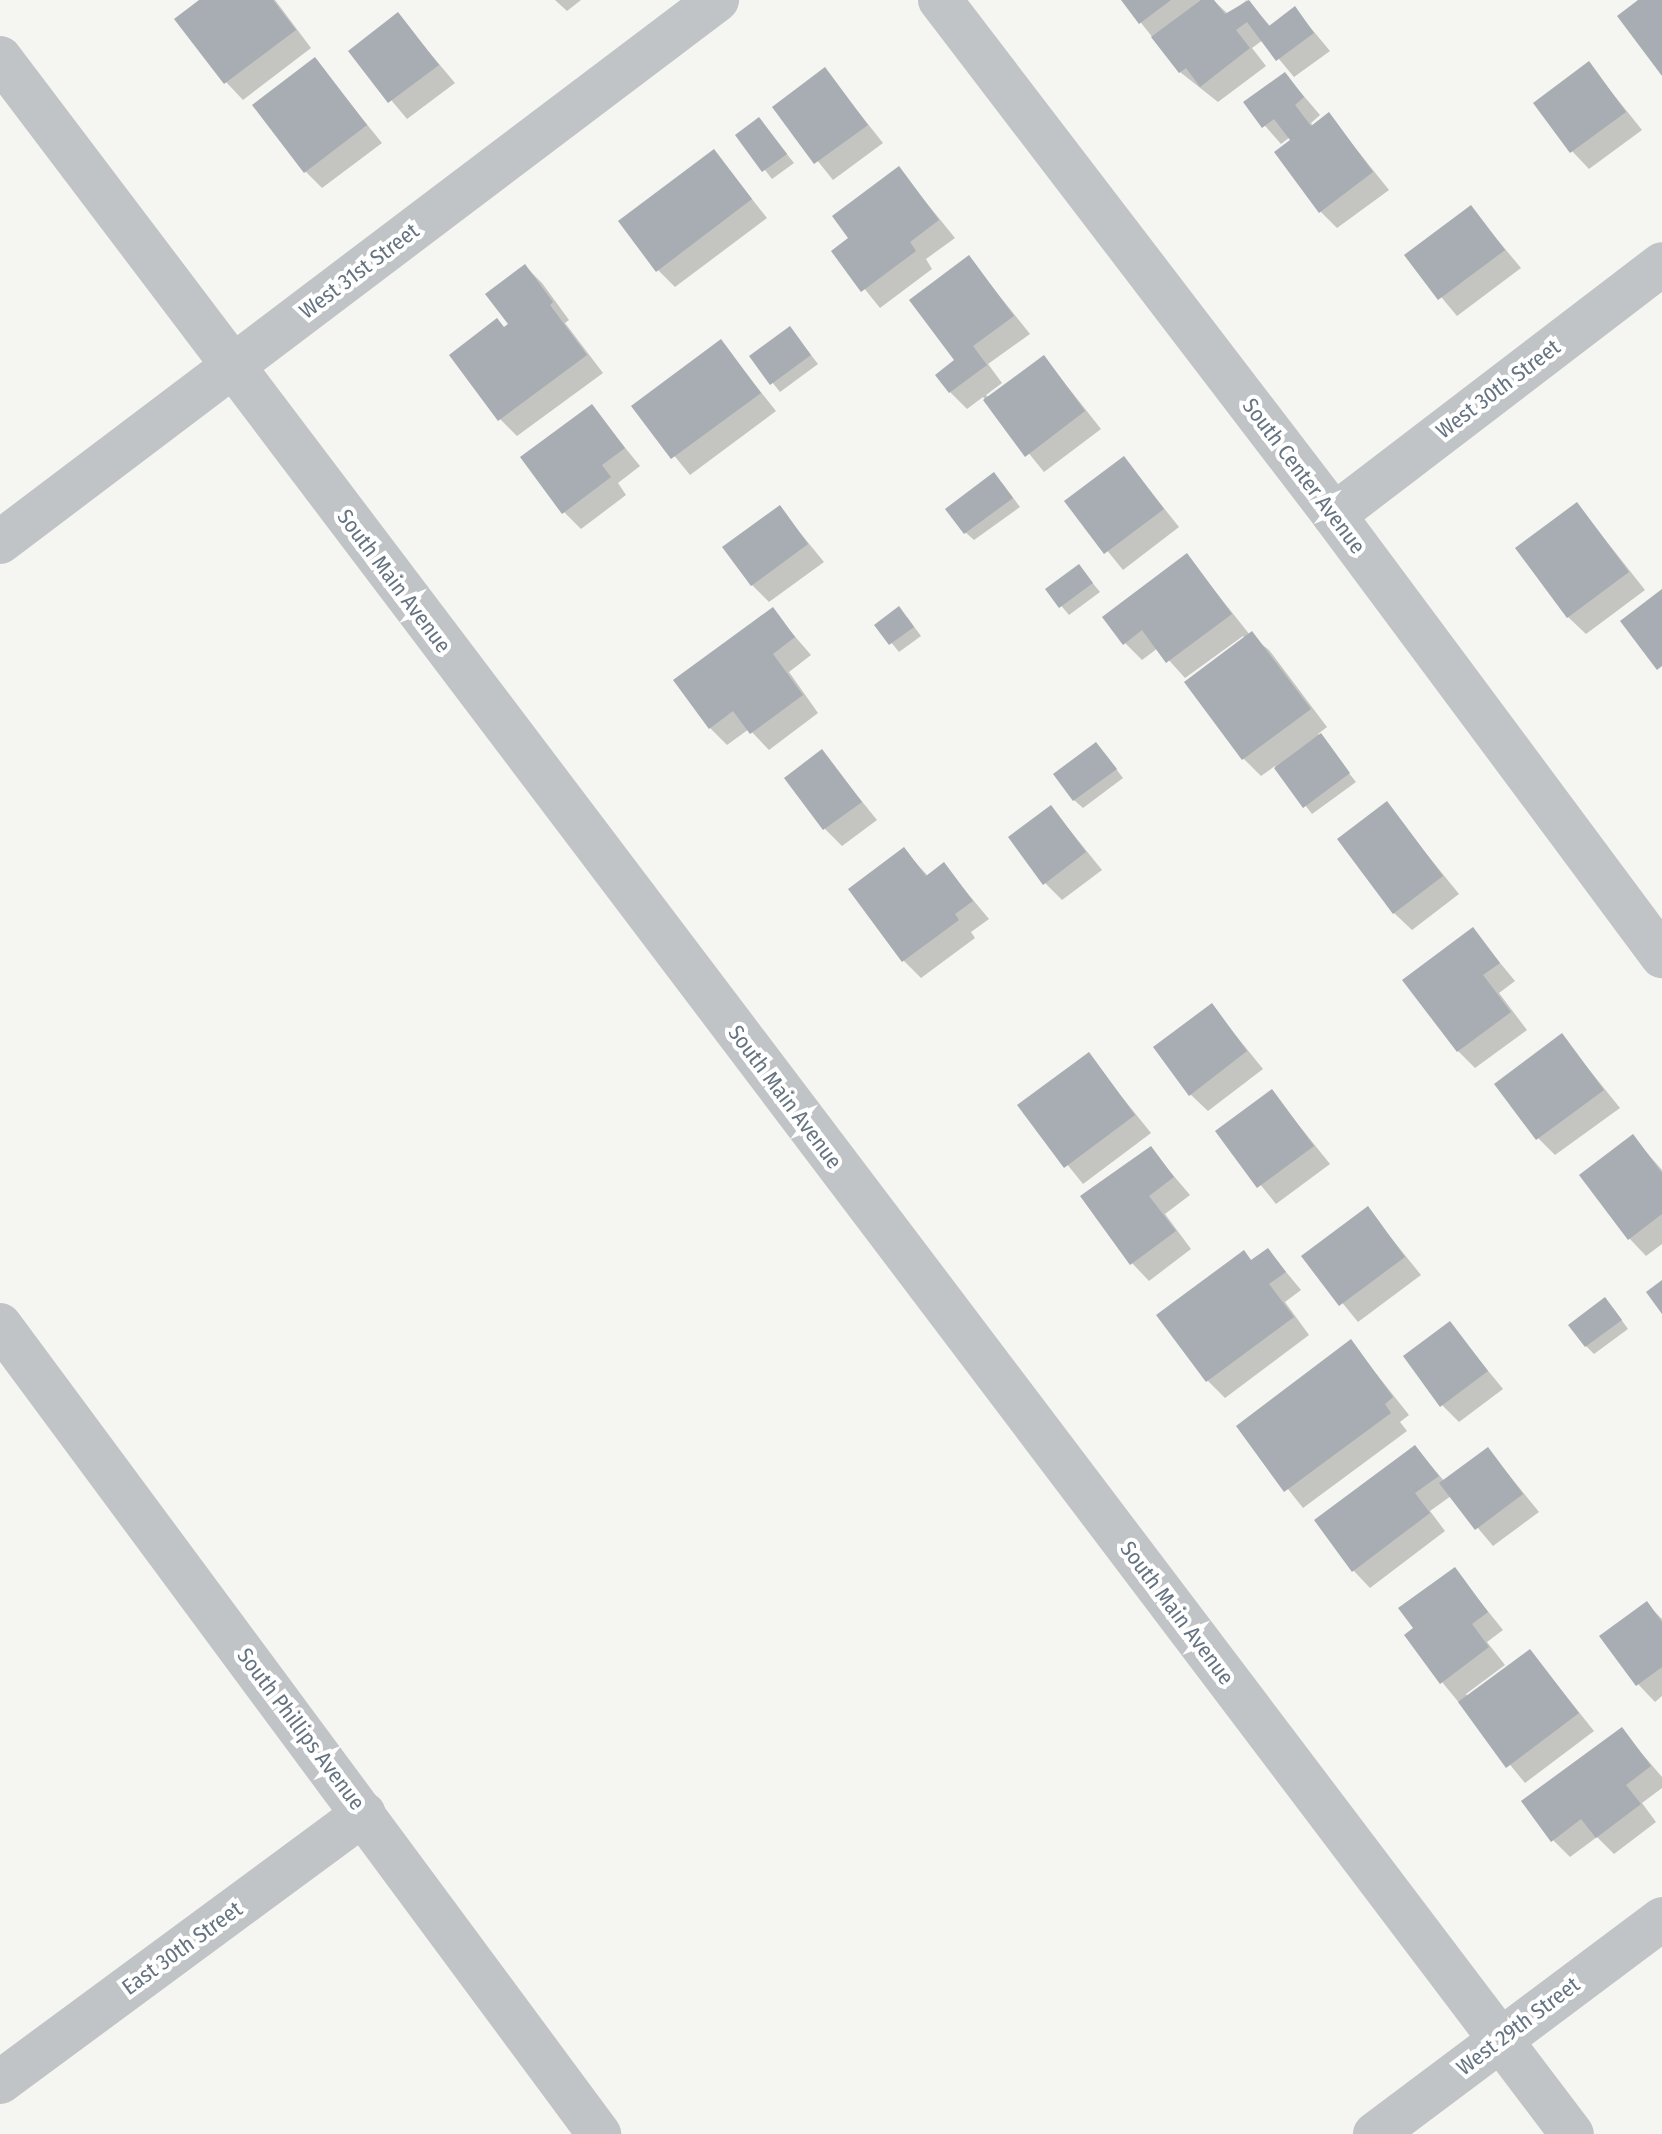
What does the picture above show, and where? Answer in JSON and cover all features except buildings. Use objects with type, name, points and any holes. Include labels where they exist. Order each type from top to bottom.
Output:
[{"type":"street","name":"West 31st Street","points":[[0,542],[717,0]]},
{"type":"street","name":"South Center Avenue","points":[[940,0],[1334,515],[1662,956]]},
{"type":"street","name":"South Main Avenue","points":[[0,58],[1572,2134]]},
{"type":"street","name":"West 30th Street","points":[[1334,515],[1662,264]]},
{"type":"street","name":"South Phillips Avenue","points":[[0,1325],[599,2134]]},
{"type":"street","name":"East 30th Street","points":[[0,2082],[364,1814]]},
{"type":"street","name":"West 29th Street","points":[[1375,2134],[1662,1919]]}]
